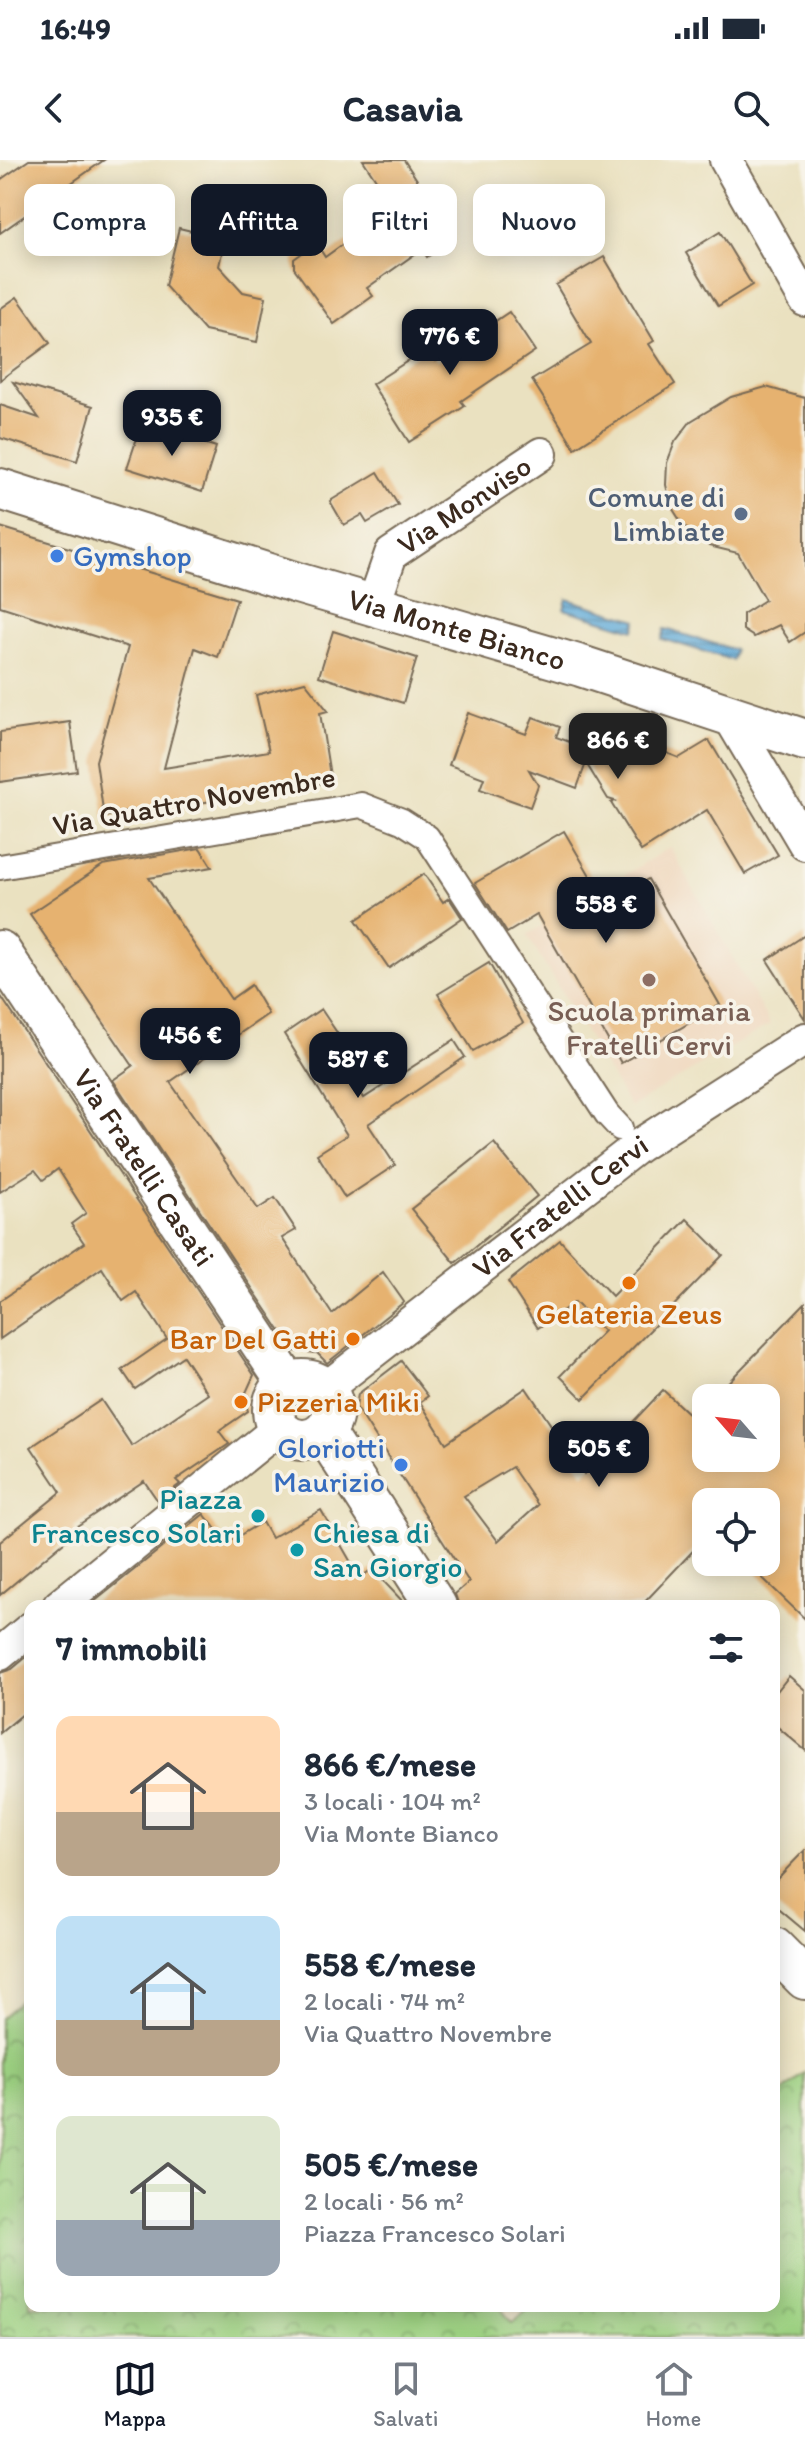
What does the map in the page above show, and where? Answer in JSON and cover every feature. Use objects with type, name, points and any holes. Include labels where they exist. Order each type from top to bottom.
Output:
[{"type":"street","points":[[726,160],[805,300]]},
{"type":"street","name":"Via Monviso","points":[[374,603],[391,554],[541,454]]},
{"type":"street","name":"Via Monte Bianco","points":[[0,489],[297,583],[374,603],[581,666],[614,680],[805,740]]},
{"type":"street","name":"Via Monte Bianco","points":[[297,583],[395,632],[541,678],[567,683],[614,680]]},
{"type":"street","points":[[729,716],[805,844]]},
{"type":"street","name":"Via Quattro Novembre","points":[[0,867],[361,805],[402,821],[427,837],[455,875],[607,1114],[620,1128]]},
{"type":"street","name":"Via Fratelli Casati","points":[[0,951],[306,1387]]},
{"type":"street","name":"Via Fratelli Cervi","points":[[306,1387],[638,1146],[805,1039]]},
{"type":"street","points":[[306,1387],[333,1405],[331,1422],[324,1432],[302,1440],[279,1428],[274,1409],[281,1391],[306,1387]]},
{"type":"street","points":[[66,1600],[279,1428]]},
{"type":"street","points":[[324,1432],[432,1600]]},
{"type":"street","points":[[0,1654],[24,1634]]},
{"type":"shaded area","name":"Scuola primaria Fratelli Cervi","points":[[670,847],[770,1024],[630,1107],[527,935]]},
{"type":"green space","points":[[24,1997],[24,2312],[504,2312],[512,2323],[525,2312],[780,2312],[780,2094],[805,2073],[805,2337],[0,2337],[0,2018]]},
{"type":"water","points":[[567,599],[637,620],[634,630],[564,609]]},
{"type":"water","points":[[665,629],[735,650],[732,660],[662,639]]},
{"type":"building","points":[[29,160],[104,160],[70,184],[24,184],[24,216],[0,233],[0,180]]},
{"type":"building","points":[[363,160],[404,160],[420,184],[379,184]]},
{"type":"building","points":[[179,228],[191,231],[191,256],[221,256],[219,266],[243,292],[266,297],[257,342],[205,331],[165,286],[172,256],[175,256]]},
{"type":"building","points":[[720,232],[752,285],[718,306],[686,253]]},
{"type":"building","points":[[343,244],[343,256],[412,256],[367,288],[373,296],[334,324],[294,268],[294,259],[298,256],[327,256]]},
{"type":"building","points":[[604,257],[654,341],[649,344],[675,384],[575,448],[532,380],[591,344],[556,285]]},
{"type":"building","points":[[17,297],[50,343],[0,380],[0,309]]},
{"type":"building","points":[[509,312],[535,351],[461,401],[465,406],[409,442],[372,384],[428,348],[436,361]]},
{"type":"building","points":[[13,382],[93,406],[77,461],[0,438],[0,405],[39,418]]},
{"type":"building","name":"Comune di Limbiate","points":[[766,387],[805,398],[805,632],[790,642],[779,625],[754,637],[743,630],[743,614],[765,600],[738,553],[709,546],[683,525],[671,506],[666,485],[667,463],[675,442],[691,421],[731,397]]},
{"type":"building","points":[[142,423],[216,447],[202,492],[127,468]]},
{"type":"building","points":[[378,472],[398,505],[367,523],[362,515],[344,525],[330,501]]},
{"type":"building","points":[[0,527],[237,599],[218,657],[195,648],[164,768],[269,751],[256,695],[305,682],[328,711],[320,713],[331,782],[180,806],[179,801],[104,817],[96,761],[128,647],[0,606]]},
{"type":"building","points":[[333,631],[417,658],[403,703],[319,676]]},
{"type":"building","points":[[468,713],[526,734],[533,717],[560,727],[556,737],[602,754],[611,731],[679,758],[709,740],[778,855],[745,874],[707,810],[641,851],[611,803],[615,801],[608,799],[586,763],[577,788],[529,770],[538,785],[530,807],[480,789],[484,778],[449,765]]},
{"type":"building","points":[[70,722],[77,771],[0,782],[0,732]]},
{"type":"building","points":[[564,831],[606,903],[648,879],[720,1005],[621,1063],[537,915],[507,933],[475,883]]},
{"type":"building","points":[[200,848],[212,867],[149,878],[231,999],[251,985],[268,1014],[170,1082],[258,1209],[275,1198],[296,1230],[282,1238],[332,1314],[383,1272],[404,1302],[327,1363],[317,1353],[294,1351],[113,1080],[133,1066],[30,914],[103,865]]},
{"type":"building","points":[[424,874],[443,902],[449,898],[462,918],[389,968],[356,920]]},
{"type":"building","points":[[805,935],[805,1019],[767,960]]},
{"type":"building","points":[[489,963],[523,1023],[473,1051],[438,994]]},
{"type":"building","points":[[0,995],[254,1375],[244,1397],[248,1411],[219,1431],[229,1444],[176,1480],[180,1484],[158,1501],[144,1481],[74,1528],[76,1532],[0,1595],[0,1542],[61,1492],[31,1447],[101,1400],[132,1446],[208,1394],[183,1356],[135,1389],[122,1370],[167,1339],[136,1292],[123,1301],[102,1268],[0,1339],[0,1301],[84,1243],[71,1224],[86,1213],[58,1169],[43,1180],[35,1170],[0,1192]]},
{"type":"building","points":[[321,1009],[346,1046],[336,1054],[364,1098],[454,1040],[465,1057],[368,1124],[395,1165],[345,1198],[317,1154],[347,1135],[284,1034]]},
{"type":"building","points":[[494,1143],[537,1196],[455,1263],[411,1209]]},
{"type":"building","points":[[687,1219],[723,1255],[583,1399],[560,1376],[604,1331],[575,1302],[538,1328],[508,1282],[560,1240],[612,1296]]},
{"type":"building","points":[[805,1303],[805,1619],[760,1576],[780,1576],[780,1488],[692,1488],[692,1552],[647,1600],[457,1600],[455,1594],[469,1582],[356,1407],[358,1394],[401,1361],[428,1396],[420,1402],[446,1443],[526,1388],[584,1474],[663,1390],[692,1417],[692,1472],[780,1472],[780,1384],[727,1384]],"holes":[[[512,1467],[538,1505],[498,1541],[464,1496]]]},
{"type":"building","points":[[321,1510],[360,1578],[372,1569],[401,1600],[96,1600],[204,1514],[227,1543],[262,1522],[271,1538]]},
{"type":"building","points":[[24,1659],[24,1713],[0,1733],[0,1673],[12,1669]]},
{"type":"building","points":[[789,1676],[805,1690],[805,1750],[780,1729],[780,1687]]},
{"type":"building","points":[[805,1850],[805,1931],[780,1910],[780,1876]]},
{"type":"place","name":"Comune di Limbiate","points":[[741,514]]},
{"type":"place","name":"Gymshop","points":[[57,556]]},
{"type":"place","name":"Scuola primaria Fratelli Cervi","points":[[649,980]]},
{"type":"place","name":"Gelateria Zeus","points":[[629,1283]]},
{"type":"place","name":"Bar Del Gatti","points":[[353,1339]]},
{"type":"place","name":"Pizzeria Miki","points":[[241,1402]]},
{"type":"place","name":"Gloriotti Maurizio","points":[[401,1465]]},
{"type":"place","name":"Piazza Francesco Solari","points":[[258,1516]]},
{"type":"place","name":"Chiesa di San Giorgio","points":[[297,1550]]}]
